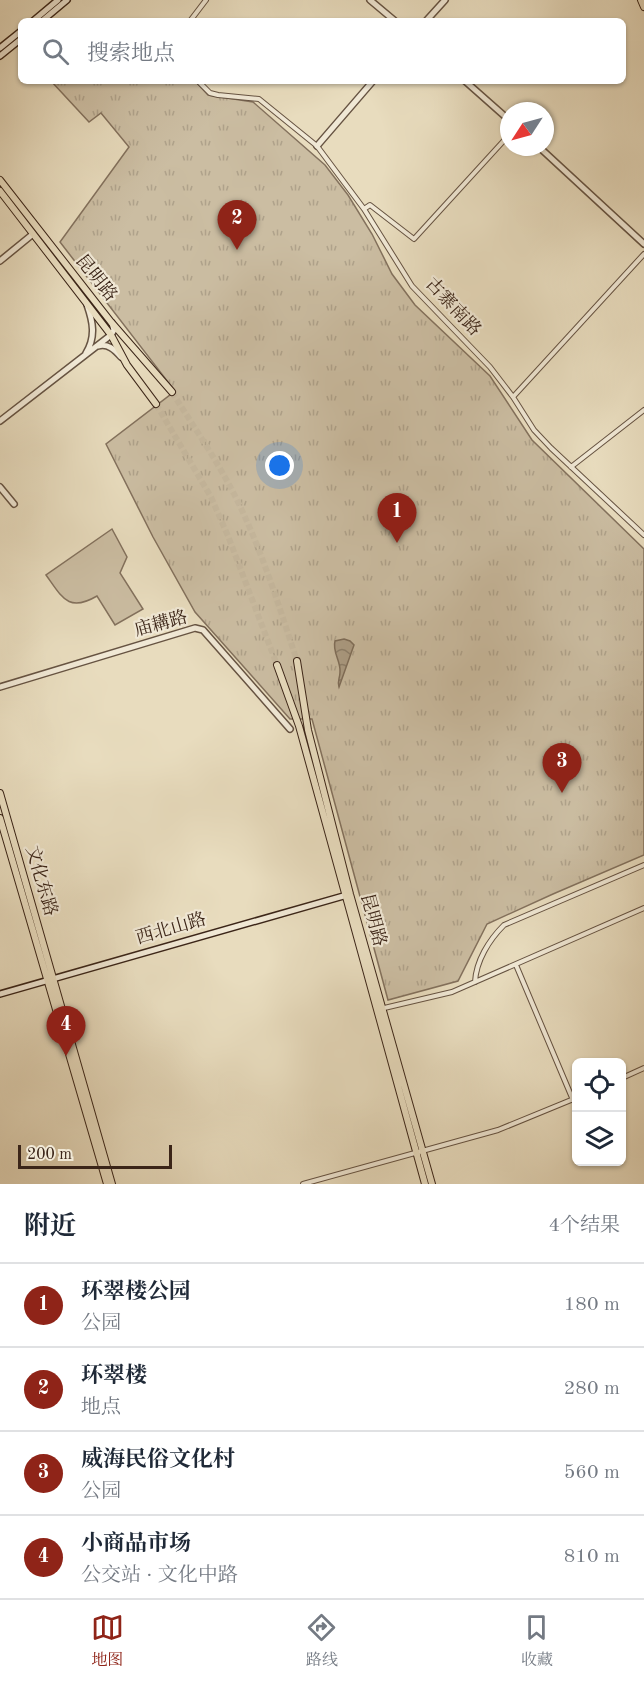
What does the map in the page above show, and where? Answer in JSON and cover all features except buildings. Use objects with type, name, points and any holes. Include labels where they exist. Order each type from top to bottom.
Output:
[{"type":"main road","points":[[641,0],[644,7]]},
{"type":"main road","name":"昆明路","points":[[0,180],[111,322],[172,392]]},
{"type":"main road","name":"昆明路","points":[[0,191],[111,335],[127,365],[156,404]]},
{"type":"main road","points":[[127,365],[138,364],[142,357]]},
{"type":"main road","name":"昆明路","points":[[297,661],[307,724],[348,895]]},
{"type":"main road","name":"昆明路","points":[[277,665],[299,726],[348,895],[419,1152],[425,1184]]},
{"type":"main road","name":"文化东路","points":[[0,793],[51,978]]},
{"type":"main road","points":[[0,818],[51,978],[112,1184]]},
{"type":"main road","points":[[51,978],[107,1184]]},
{"type":"main road","name":"昆明路","points":[[419,1152],[432,1184]]},
{"type":"street","points":[[37,18],[58,0]]},
{"type":"street","points":[[46,18],[67,0]]},
{"type":"street","points":[[196,0],[201,6]]},
{"type":"street","points":[[192,18],[206,0]]},
{"type":"street","points":[[370,0],[391,18]]},
{"type":"street","points":[[429,18],[445,0]]},
{"type":"street","points":[[0,48],[18,33]]},
{"type":"street","points":[[0,56],[18,41]]},
{"type":"street","name":"古寨南路","points":[[201,84],[210,93],[259,99],[317,146],[364,209],[412,286],[490,367],[534,430],[644,535]]},
{"type":"street","points":[[317,146],[370,84]]},
{"type":"street","points":[[468,84],[500,112]]},
{"type":"street","points":[[364,209],[370,205],[414,238],[500,145]]},
{"type":"street","points":[[549,156],[644,244]]},
{"type":"street","points":[[0,261],[33,234]]},
{"type":"street","points":[[513,397],[644,254]]},
{"type":"street","points":[[85,301],[90,314],[93,339],[85,356]]},
{"type":"street","points":[[0,420],[111,335],[114,330],[111,322]]},
{"type":"street","points":[[97,346],[111,347],[127,365]]},
{"type":"street","points":[[571,467],[644,410]]},
{"type":"street","points":[[0,487],[14,504]]},
{"type":"street","name":"庙耩路","points":[[0,687],[195,628],[203,630],[290,729]]},
{"type":"street","points":[[475,982],[476,969],[494,935],[504,925],[644,865]]},
{"type":"street","name":"西北山路","points":[[0,994],[348,895]]},
{"type":"street","points":[[380,1009],[452,992],[644,908]]},
{"type":"street","points":[[516,965],[572,1092]]},
{"type":"street","points":[[626,1076],[644,1068]]},
{"type":"street","points":[[303,1184],[498,1130],[572,1100]]},
{"type":"green space","points":[[54,84],[198,84],[208,95],[253,102],[325,165],[348,195],[372,234],[392,274],[415,305],[490,376],[532,440],[644,549],[644,855],[487,924],[458,981],[388,1000],[312,719],[290,719],[195,612],[153,537],[106,444],[175,391],[60,242],[129,147],[101,113],[89,122]]},
{"type":"green space","points":[[112,529],[127,557],[120,573],[143,609],[115,625],[97,596],[87,601],[72,603],[62,596],[46,575]]},
{"type":"water","points":[[344,639],[354,645],[339,687],[340,668],[334,645],[335,641]]},
{"type":"tunnel","points":[[172,392],[218,465],[242,510],[268,574],[297,661]]},
{"type":"tunnel","points":[[156,404],[211,497],[277,665]]},
{"type":"place","name":"环翠楼","points":[[237,250]]},
{"type":"place","name":"环翠楼公园","points":[[397,543]]},
{"type":"place","name":"威海民俗文化村","points":[[562,793]]},
{"type":"place","name":"小商品市场","points":[[66,1056]]}]
